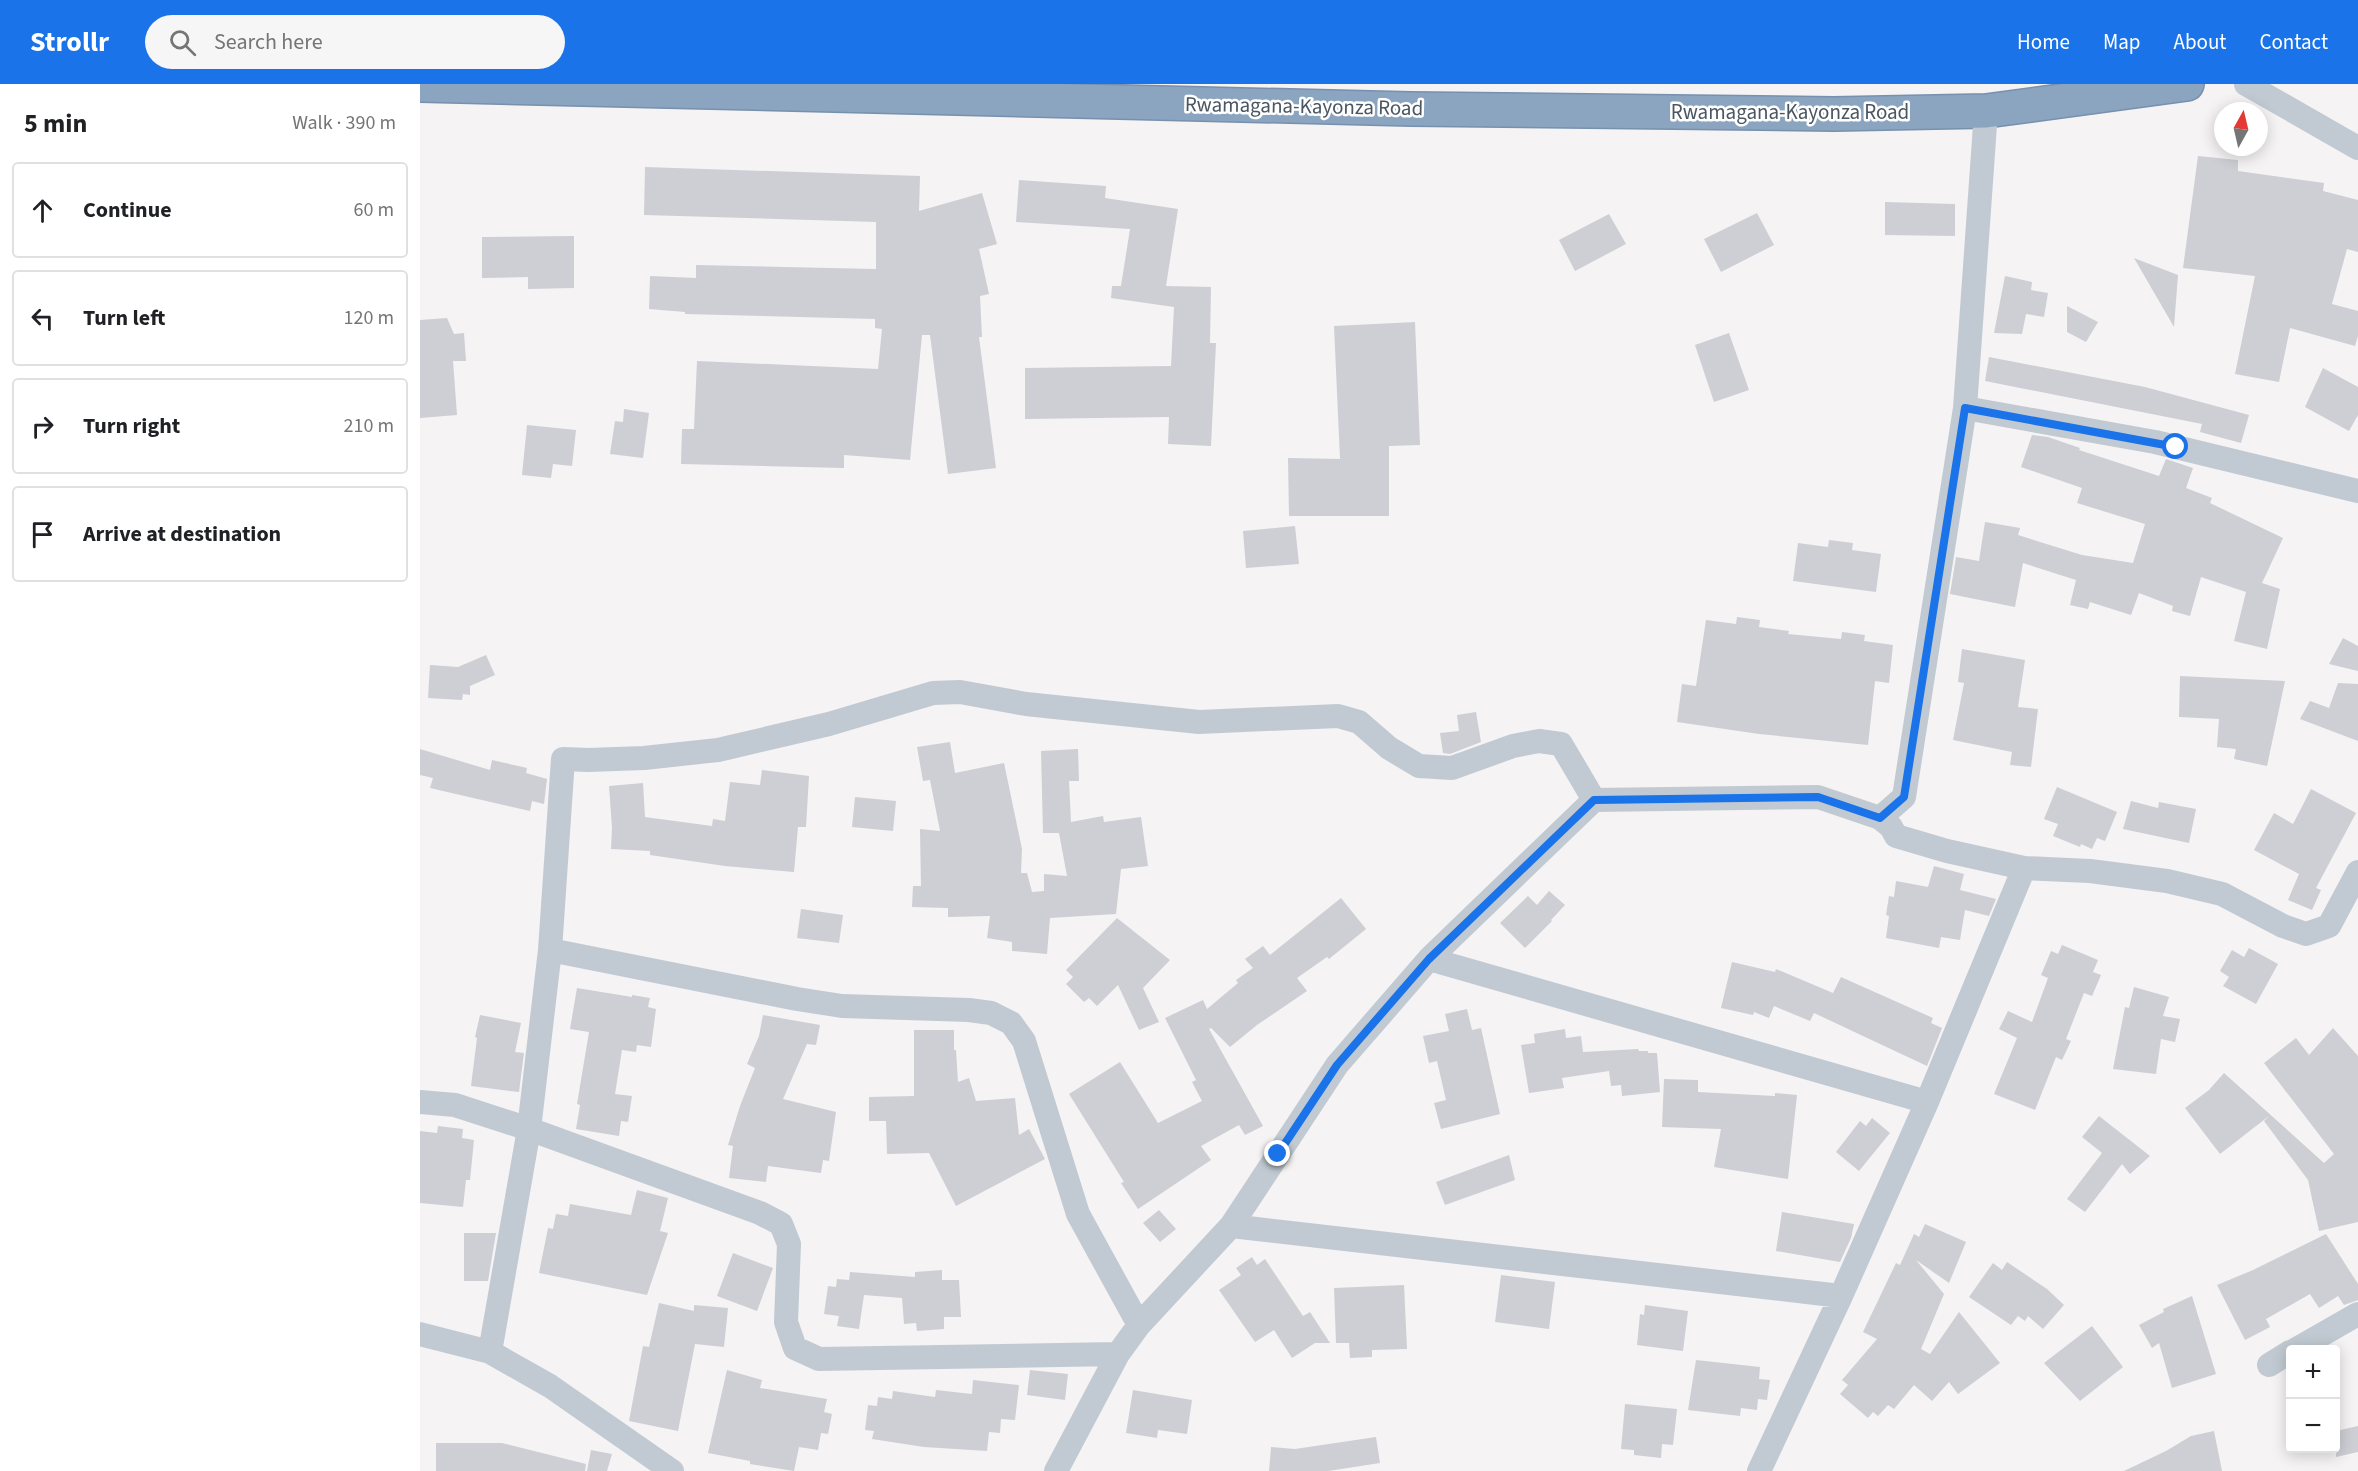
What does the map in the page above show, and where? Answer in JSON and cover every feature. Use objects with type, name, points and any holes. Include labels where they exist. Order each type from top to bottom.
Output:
[{"type":"highway","name":"Rwamagana-Kayonza Road","points":[[420,85],[1411,109],[1834,114],[1986,111],[2187,84]]},
{"type":"street","points":[[2246,84],[2358,148]]},
{"type":"street","points":[[1880,818],[1904,797],[1965,408],[1986,111]]},
{"type":"street","points":[[1965,408],[2155,442],[2358,491]]},
{"type":"street","points":[[490,1352],[529,1129],[550,950],[563,759],[644,758],[718,750],[829,724],[933,693],[960,692],[1026,704],[1199,722],[1338,717],[1359,722],[1389,748],[1419,766],[1452,768],[1513,746],[1539,741],[1561,744],[1594,800]]},
{"type":"street","points":[[1056,1471],[1118,1354],[1139,1326],[1231,1226],[1337,1065],[1429,959],[1594,800],[1818,797],[1880,818],[1891,827],[1896,836],[1947,851],[2024,868],[2090,871],[2167,881],[2222,894],[2283,926],[2306,934],[2329,926],[2358,872]]},
{"type":"street","points":[[1759,1471],[1841,1296],[1927,1102],[2024,868]]},
{"type":"street","points":[[550,950],[808,1001],[842,1006],[969,1010],[991,1013],[1011,1023],[1024,1041],[1078,1214],[1139,1326]]},
{"type":"street","points":[[1429,959],[1927,1102]]},
{"type":"street","points":[[420,1102],[455,1105],[529,1129],[760,1213],[781,1224],[789,1244],[786,1322],[795,1348],[819,1359],[1118,1354]]},
{"type":"street","points":[[1231,1226],[1841,1296]]},
{"type":"street","points":[[2304,1345],[2358,1314]]},
{"type":"street","points":[[420,1334],[490,1352],[550,1386],[672,1471]]},
{"type":"street","points":[[2269,1365],[2286,1354]]},
{"type":"building","points":[[2198,156],[2238,160],[2238,171],[2324,183],[2323,191],[2358,200],[2358,252],[2347,249],[2332,304],[2358,311],[2358,336],[2355,346],[2290,328],[2279,382],[2235,374],[2255,276],[2183,268]]},
{"type":"building","points":[[645,167],[920,176],[919,211],[982,193],[997,244],[979,249],[989,294],[980,296],[982,337],[979,337],[996,468],[948,474],[930,335],[922,335],[910,460],[844,455],[844,468],[681,464],[682,429],[694,429],[697,361],[878,369],[882,329],[875,328],[875,319],[685,314],[685,312],[649,309],[650,276],[696,278],[696,265],[876,269],[876,222],[644,215]]},
{"type":"building","points":[[1019,180],[1106,186],[1105,198],[1178,209],[1166,286],[1211,287],[1210,343],[1216,343],[1211,446],[1168,444],[1169,417],[1025,419],[1025,368],[1171,366],[1174,307],[1111,298],[1112,286],[1121,286],[1130,229],[1016,222]]},
{"type":"building","points":[[1885,202],[1955,204],[1955,236],[1885,235]]},
{"type":"building","points":[[1757,213],[1774,245],[1721,272],[1704,239]]},
{"type":"building","points":[[1609,214],[1626,244],[1575,271],[1559,240]]},
{"type":"building","points":[[574,236],[574,288],[528,289],[528,277],[482,278],[482,237]]},
{"type":"building","points":[[2134,258],[2178,275],[2174,327]]},
{"type":"building","points":[[2005,276],[2032,282],[2031,290],[2048,293],[2044,317],[2026,314],[2022,334],[1994,333]]},
{"type":"building","points":[[2067,306],[2098,322],[2086,342],[2067,332]]},
{"type":"building","points":[[447,318],[454,334],[464,333],[466,361],[453,361],[457,415],[420,418],[420,320]]},
{"type":"building","points":[[1415,322],[1420,445],[1389,446],[1389,516],[1289,516],[1288,458],[1340,459],[1334,326]]},
{"type":"building","points":[[1729,333],[1749,390],[1714,402],[1695,345]]},
{"type":"building","points":[[1989,357],[2145,387],[2249,415],[2241,443],[2200,432],[2202,424],[1985,381]]},
{"type":"building","points":[[2323,368],[2358,387],[2358,415],[2349,431],[2305,407]]},
{"type":"building","points":[[624,409],[649,413],[643,458],[610,454],[615,421],[623,422]]},
{"type":"building","points":[[527,425],[576,430],[572,466],[553,464],[551,478],[522,475]]},
{"type":"building","points":[[2032,435],[2048,437],[2080,448],[2079,450],[2159,476],[2166,459],[2193,468],[2186,488],[2212,498],[2210,503],[2283,538],[2262,583],[2280,589],[2267,649],[2234,641],[2246,592],[2201,577],[2190,616],[2172,611],[2173,606],[2139,593],[2131,615],[2090,602],[2088,609],[2070,605],[2076,580],[2023,563],[2015,607],[1950,594],[1956,557],[1979,561],[1985,522],[2020,528],[2018,535],[2082,555],[2133,563],[2145,524],[2077,503],[2082,488],[2021,467]]},
{"type":"building","points":[[1295,526],[1299,564],[1246,568],[1243,531]]},
{"type":"building","points":[[1829,540],[1853,543],[1852,550],[1881,554],[1876,592],[1793,581],[1798,543],[1828,547]]},
{"type":"building","points":[[1737,617],[1760,620],[1759,627],[1789,631],[1788,634],[1841,639],[1842,632],[1865,635],[1864,641],[1893,645],[1889,683],[1875,681],[1868,745],[1759,734],[1677,722],[1682,684],[1696,686],[1706,620],[1736,624]]},
{"type":"building","points":[[2343,638],[2358,646],[2358,671],[2329,664]]},
{"type":"building","points":[[1962,649],[2025,660],[2018,707],[2038,709],[2031,767],[2010,765],[2012,752],[1953,740],[1964,683],[1958,682]]},
{"type":"building","points":[[486,655],[495,675],[470,686],[470,695],[463,694],[462,700],[428,698],[430,665],[458,667]]},
{"type":"building","points":[[2180,676],[2285,681],[2267,766],[2234,759],[2236,749],[2217,747],[2219,719],[2179,717]]},
{"type":"building","points":[[2338,683],[2358,684],[2358,741],[2300,719],[2310,701],[2329,708]]},
{"type":"building","points":[[1476,712],[1481,742],[1450,754],[1443,753],[1440,733],[1459,731],[1457,715]]},
{"type":"building","points":[[950,742],[955,773],[1004,763],[1022,849],[1021,873],[1027,873],[1032,892],[1044,891],[1044,874],[1067,876],[1059,833],[1043,833],[1041,751],[1078,749],[1079,781],[1069,781],[1071,822],[1103,816],[1104,822],[1141,817],[1148,866],[1121,869],[1116,914],[1050,918],[1047,954],[1012,951],[1012,942],[987,938],[990,916],[948,917],[948,908],[912,907],[913,886],[921,886],[920,829],[940,831],[930,780],[923,781],[917,747]]},
{"type":"building","points":[[420,749],[490,770],[492,760],[527,768],[526,773],[547,779],[544,804],[532,801],[530,811],[430,788],[433,778],[420,775]]},
{"type":"building","points":[[762,770],[809,776],[806,827],[798,827],[794,872],[725,866],[650,855],[650,851],[611,849],[609,786],[643,783],[645,817],[712,826],[713,819],[725,821],[730,782],[760,785]]},
{"type":"building","points":[[2057,787],[2117,812],[2105,841],[2097,838],[2092,849],[2081,844],[2080,847],[2053,836],[2058,824],[2044,819]]},
{"type":"building","points":[[2311,789],[2356,813],[2316,888],[2321,890],[2312,910],[2288,900],[2299,874],[2254,850],[2274,813],[2293,824]]},
{"type":"building","points":[[855,797],[896,801],[893,831],[852,827]]},
{"type":"building","points":[[2131,801],[2158,808],[2159,802],[2196,809],[2189,843],[2123,829]]},
{"type":"building","points":[[1934,866],[1964,874],[1960,890],[1996,899],[1989,916],[1965,910],[1960,940],[1941,937],[1939,948],[1886,938],[1889,896],[1894,897],[1896,881],[1928,887]]},
{"type":"building","points":[[1549,891],[1565,905],[1525,948],[1500,923],[1528,896],[1537,905]]},
{"type":"building","points":[[1341,898],[1366,929],[1329,959],[1327,957],[1297,978],[1307,991],[1257,1025],[1230,1047],[1211,1028],[1209,1029],[1263,1126],[1245,1135],[1239,1125],[1201,1146],[1211,1160],[1138,1209],[1121,1183],[1124,1182],[1069,1094],[1120,1062],[1158,1123],[1202,1101],[1192,1082],[1196,1080],[1165,1018],[1203,1000],[1207,1009],[1238,983],[1236,980],[1253,968],[1245,959],[1263,946],[1270,955]]},
{"type":"building","points":[[801,909],[843,915],[839,943],[797,938]]},
{"type":"building","points":[[1117,918],[1170,960],[1143,988],[1159,1022],[1139,1030],[1118,985],[1097,1006],[1089,998],[1084,1002],[1066,984],[1073,977],[1066,970]]},
{"type":"building","points":[[2062,945],[2098,960],[2093,972],[2101,975],[2092,996],[2084,993],[2066,1039],[2071,1041],[2062,1060],[2056,1057],[2035,1110],[1994,1094],[2017,1038],[1999,1029],[2008,1011],[2032,1022],[2048,978],[2041,975],[2051,951],[2058,954]]},
{"type":"building","points":[[2249,948],[2278,964],[2256,1004],[2223,986],[2229,977],[2220,971],[2232,950],[2244,957]]},
{"type":"building","points":[[1732,962],[1775,972],[1776,969],[1833,993],[1841,977],[1933,1018],[1931,1023],[1942,1028],[1927,1066],[1814,1013],[1810,1021],[1774,1006],[1769,1018],[1754,1012],[1753,1015],[1721,1008]]},
{"type":"building","points":[[2134,987],[2169,997],[2163,1016],[2180,1019],[2175,1042],[2161,1039],[2156,1074],[2113,1069],[2125,1007],[2129,1008]]},
{"type":"building","points":[[577,988],[650,998],[648,1007],[656,1009],[651,1047],[637,1045],[636,1052],[622,1050],[615,1094],[632,1096],[628,1122],[621,1121],[619,1136],[576,1129],[580,1105],[577,1104],[589,1032],[570,1029]]},
{"type":"building","points":[[1467,1009],[1472,1030],[1481,1028],[1500,1114],[1441,1129],[1434,1103],[1446,1100],[1437,1061],[1429,1063],[1423,1036],[1449,1031],[1445,1014]]},
{"type":"building","points":[[480,1015],[521,1023],[515,1052],[524,1053],[519,1092],[471,1086],[477,1038],[475,1037]]},
{"type":"building","points":[[763,1015],[820,1025],[816,1045],[807,1044],[783,1099],[836,1112],[829,1161],[823,1160],[821,1173],[768,1166],[766,1182],[729,1178],[733,1146],[728,1145],[755,1068],[747,1064],[759,1036]]},
{"type":"building","points":[[2333,1028],[2358,1056],[2358,1222],[2319,1231],[2308,1180],[2264,1121],[2269,1116],[2220,1154],[2185,1108],[2209,1090],[2224,1073],[2324,1163],[2334,1154],[2264,1063],[2296,1038],[2309,1055]]},
{"type":"building","points":[[1565,1029],[1566,1038],[1581,1036],[1583,1052],[1638,1049],[1648,1051],[1648,1053],[1657,1053],[1660,1092],[1622,1096],[1621,1085],[1611,1086],[1609,1071],[1562,1078],[1564,1088],[1529,1093],[1521,1045],[1535,1043],[1534,1034]]},
{"type":"building","points":[[914,1030],[954,1030],[958,1082],[969,1078],[976,1101],[1015,1098],[1019,1135],[1029,1129],[1045,1159],[956,1206],[929,1153],[887,1154],[886,1121],[869,1121],[869,1097],[914,1096]]},
{"type":"building","points":[[1664,1079],[1698,1080],[1698,1092],[1797,1095],[1788,1179],[1714,1167],[1721,1129],[1662,1127]]},
{"type":"building","points":[[2099,1116],[2150,1156],[2130,1174],[2122,1164],[2085,1212],[2067,1199],[2102,1153],[2082,1137]]},
{"type":"building","points":[[1872,1118],[1890,1133],[1859,1171],[1836,1152],[1860,1121],[1866,1126]]},
{"type":"building","points":[[438,1126],[463,1129],[462,1138],[474,1140],[470,1180],[466,1180],[463,1207],[420,1203],[420,1131],[437,1133]]},
{"type":"building","points":[[1509,1155],[1515,1180],[1445,1205],[1436,1182]]},
{"type":"building","points":[[637,1190],[668,1198],[660,1231],[668,1233],[647,1295],[539,1273],[548,1228],[553,1229],[556,1214],[568,1216],[570,1204],[631,1215]]},
{"type":"building","points":[[1159,1210],[1176,1229],[1160,1242],[1143,1223]]},
{"type":"building","points":[[1782,1212],[1854,1224],[1851,1238],[1840,1262],[1776,1251]]},
{"type":"building","points":[[1925,1224],[1966,1242],[1949,1283],[1916,1260],[1944,1294],[1921,1349],[1930,1354],[1959,1312],[2000,1363],[1958,1394],[1949,1382],[1932,1401],[1914,1385],[1894,1409],[1888,1405],[1878,1416],[1873,1412],[1868,1418],[1840,1394],[1848,1385],[1842,1380],[1877,1339],[1863,1332],[1896,1263],[1900,1265],[1914,1234],[1919,1237]]},
{"type":"building","points":[[464,1233],[496,1233],[488,1281],[464,1281]]},
{"type":"building","points":[[2326,1234],[2358,1284],[2358,1300],[2344,1305],[2338,1296],[2319,1308],[2310,1294],[2266,1319],[2270,1327],[2245,1340],[2217,1285]]},
{"type":"building","points":[[733,1253],[773,1268],[757,1311],[717,1296]]},
{"type":"building","points":[[1252,1257],[1257,1265],[1265,1259],[1303,1316],[1310,1312],[1330,1343],[1315,1343],[1292,1358],[1274,1330],[1255,1342],[1219,1290],[1241,1275],[1236,1268]]},
{"type":"building","points":[[2007,1262],[2047,1289],[2064,1305],[2043,1329],[2028,1316],[2025,1321],[2018,1316],[2011,1325],[1969,1297],[1993,1263],[2002,1270]]},
{"type":"building","points":[[942,1270],[942,1280],[959,1280],[961,1317],[944,1317],[944,1329],[917,1331],[916,1323],[904,1324],[902,1298],[864,1295],[859,1329],[837,1326],[839,1316],[824,1314],[828,1286],[836,1287],[837,1279],[849,1280],[850,1272],[915,1277],[915,1272]]},
{"type":"building","points":[[1501,1275],[1555,1282],[1549,1329],[1495,1322]]},
{"type":"building","points":[[1404,1285],[1407,1349],[1372,1350],[1372,1357],[1350,1358],[1349,1343],[1336,1343],[1334,1288]]},
{"type":"building","points":[[2192,1296],[2216,1374],[2172,1388],[2159,1343],[2152,1348],[2139,1325],[2164,1312],[2163,1309]]},
{"type":"building","points":[[659,1303],[694,1311],[694,1305],[728,1308],[724,1347],[695,1344],[678,1431],[629,1421],[643,1346],[649,1347]]},
{"type":"building","points":[[1645,1305],[1688,1311],[1683,1351],[1637,1345],[1640,1314],[1644,1315]]},
{"type":"building","points":[[2092,1326],[2123,1367],[2080,1401],[2044,1363]]},
{"type":"building","points":[[1696,1360],[1760,1367],[1759,1379],[1770,1380],[1767,1400],[1758,1399],[1757,1410],[1741,1408],[1740,1416],[1688,1410]]},
{"type":"building","points":[[727,1370],[762,1380],[760,1388],[827,1399],[824,1412],[832,1414],[828,1434],[821,1433],[818,1450],[799,1447],[794,1471],[750,1464],[750,1461],[708,1453]]},
{"type":"building","points":[[1030,1370],[1068,1374],[1065,1400],[1027,1395]]},
{"type":"building","points":[[973,1380],[1019,1385],[1015,1420],[1001,1419],[1000,1433],[989,1432],[987,1451],[924,1447],[872,1439],[874,1431],[865,1430],[868,1405],[877,1406],[878,1397],[892,1399],[893,1391],[935,1397],[936,1390],[972,1394]]},
{"type":"building","points":[[1133,1390],[1192,1400],[1187,1434],[1158,1430],[1157,1438],[1126,1433]]},
{"type":"building","points":[[1625,1404],[1677,1409],[1673,1445],[1662,1444],[1661,1458],[1634,1455],[1634,1450],[1621,1449]]},
{"type":"building","points":[[2358,1426],[2358,1452],[2336,1457],[2336,1453],[2340,1453],[2340,1430]]},
{"type":"building","points":[[2214,1431],[2222,1471],[2124,1471],[2191,1436]]},
{"type":"building","points":[[1376,1437],[1380,1463],[1328,1471],[1269,1471],[1271,1447],[1295,1449]]},
{"type":"building","points":[[436,1443],[502,1443],[586,1464],[585,1471],[436,1471]]},
{"type":"building","points":[[591,1450],[612,1454],[607,1471],[587,1471]]},
{"type":"route","points":[[1278,1154],[1337,1065],[1429,959],[1594,800],[1818,797],[1880,818],[1904,797],[1965,408],[2176,447]]}]
